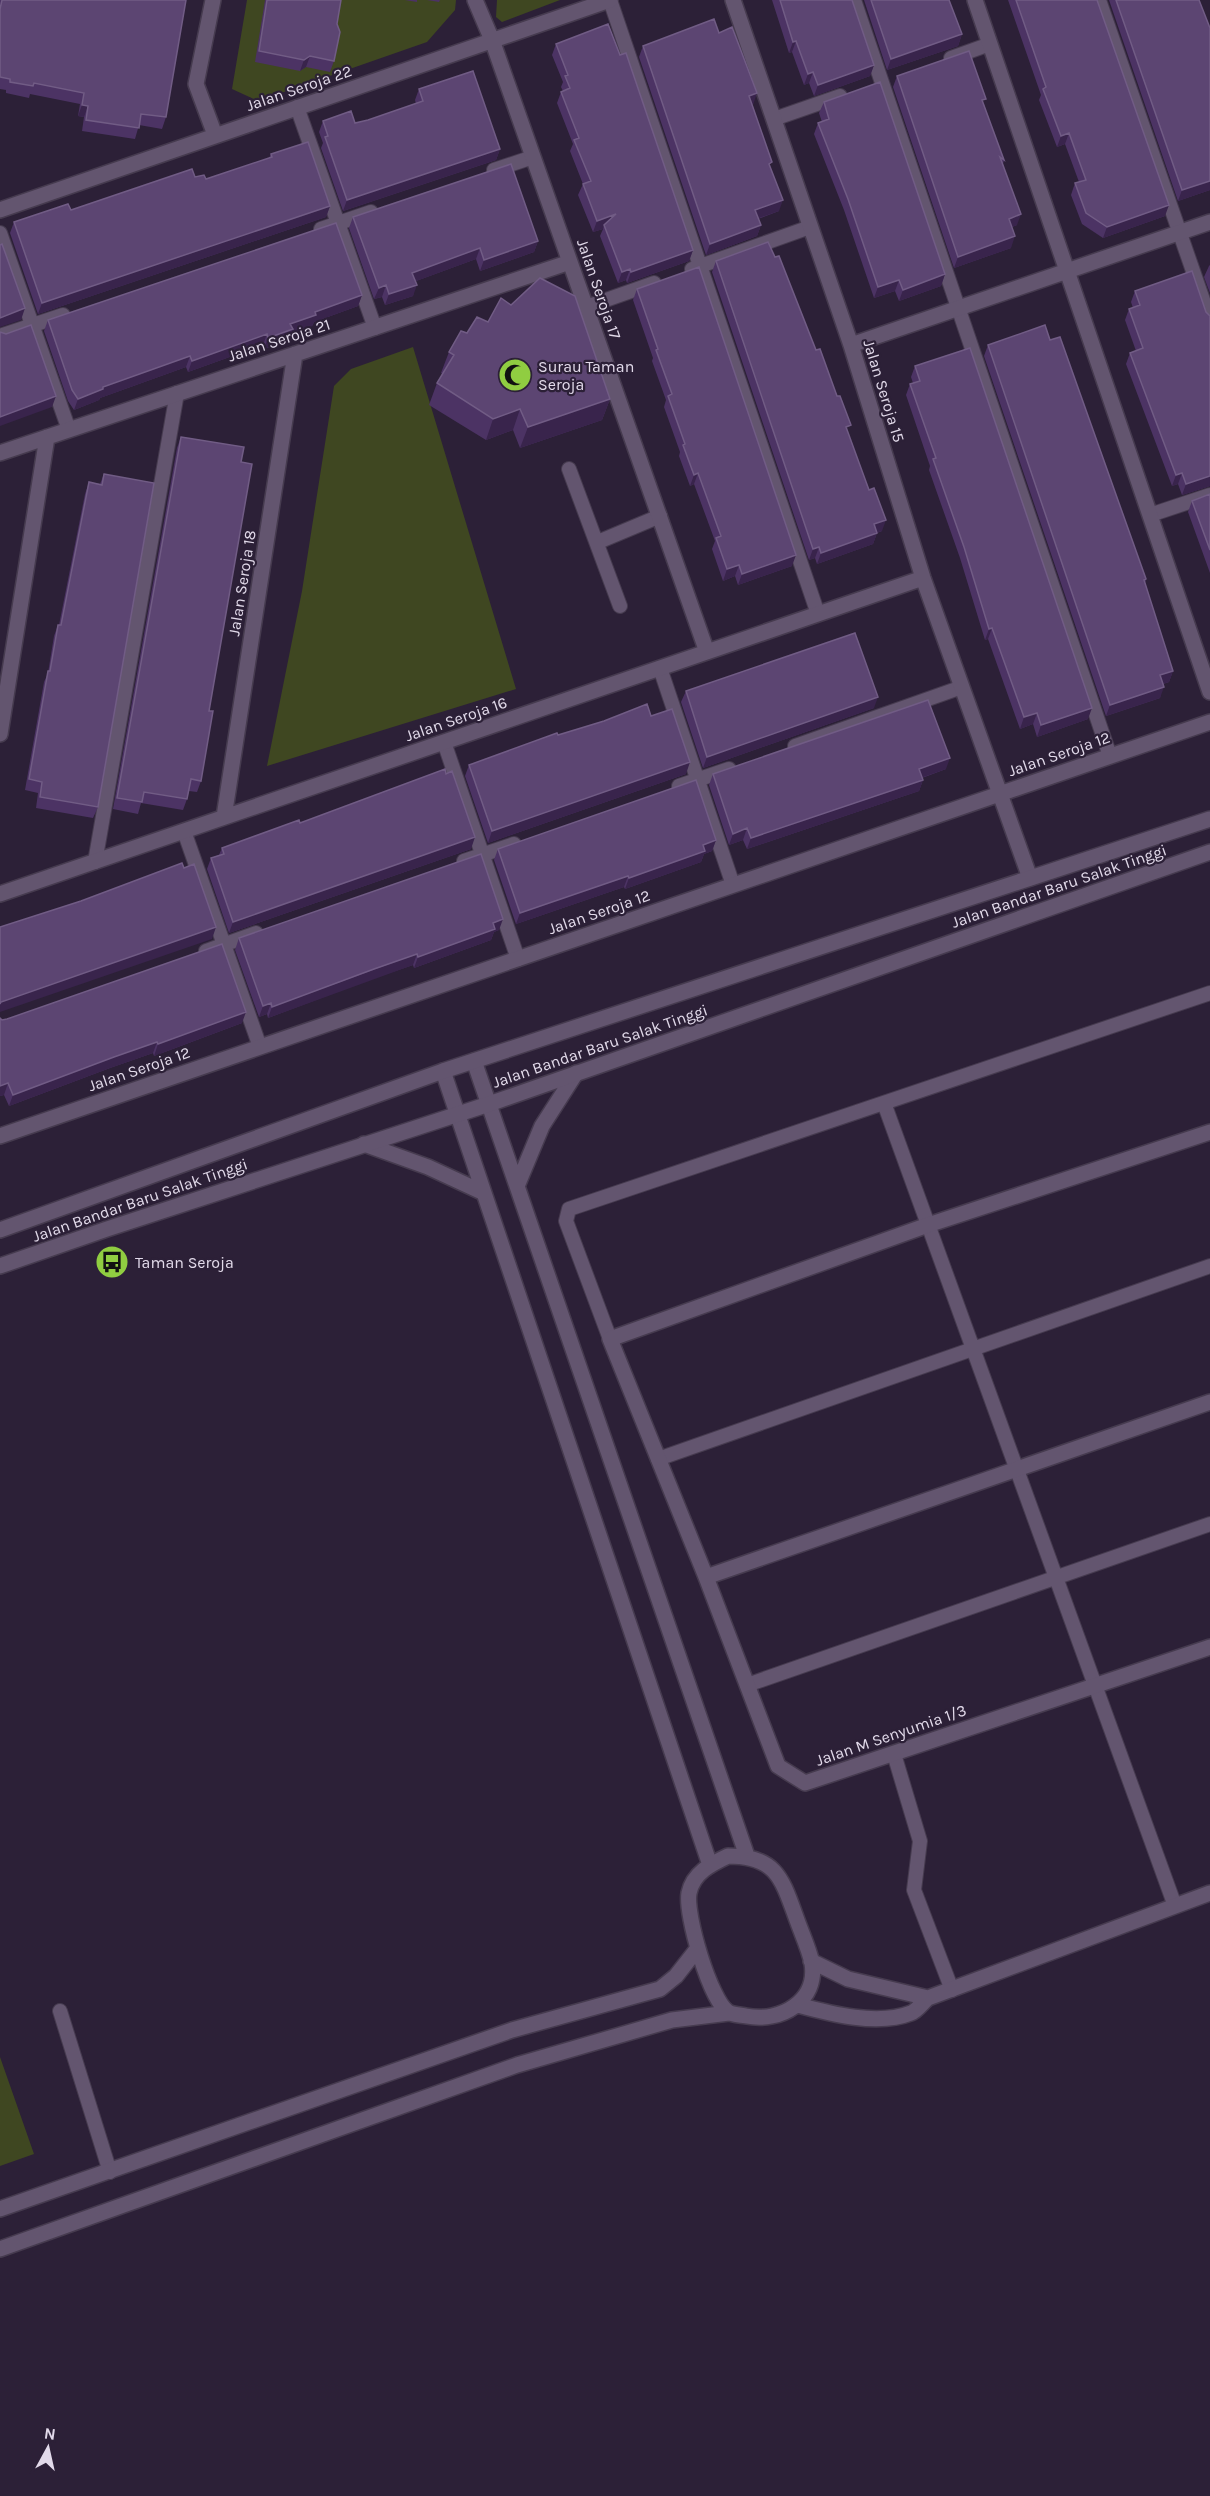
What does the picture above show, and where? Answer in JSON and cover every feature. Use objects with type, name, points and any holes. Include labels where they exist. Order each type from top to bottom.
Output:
[{"type":"street","points":[[213,0],[196,84],[216,135]]},
{"type":"street","name":"Jalan Seroja 17","points":[[475,0],[492,40],[707,652]]},
{"type":"street","name":"Jalan Seroja 22","points":[[0,210],[610,0]]},
{"type":"street","name":"Jalan Seroja 15","points":[[733,0],[850,345],[923,578],[1030,878]]},
{"type":"street","points":[[975,0],[1210,692]]},
{"type":"street","points":[[850,345],[1210,222]]},
{"type":"street","name":"Jalan Seroja 21","points":[[0,453],[570,262]]},
{"type":"street","name":"Jalan Seroja 18","points":[[224,818],[295,354]]},
{"type":"street","points":[[0,734],[47,437]]},
{"type":"street","name":"Jalan Seroja 16","points":[[0,894],[923,578]]},
{"type":"street","name":"Jalan Seroja 12","points":[[0,1136],[1210,722]]},
{"type":"street","name":"Jalan Bandar Baru Salak Tinggi","points":[[0,1230],[443,1071],[1210,819]]},
{"type":"street","name":"Jalan Bandar Baru Salak Tinggi","points":[[0,1266],[106,1228],[489,1104],[1210,852]]},
{"type":"street","points":[[474,1061],[747,1856]]},
{"type":"street","points":[[443,1071],[710,1865]]},
{"type":"street","points":[[517,1186],[542,1126],[576,1073]]},
{"type":"street","points":[[610,1339],[928,1225],[1210,1132]]},
{"type":"street","points":[[364,1144],[428,1167],[484,1193]]},
{"type":"street","name":"Jalan M Senyumia 1/3","points":[[610,1339],[706,1577],[778,1766],[805,1783],[1210,1647]]},
{"type":"street","points":[[706,1577],[1210,1402]]},
{"type":"street","points":[[0,2248],[517,2065],[672,2020],[729,2013],[755,2018],[777,2014],[798,2005],[809,1993],[813,1976],[812,1960],[782,1878],[770,1867],[747,1856],[728,1856],[710,1865],[697,1876],[689,1891],[688,1908],[698,1948],[717,2000],[729,2013]]},
{"type":"street","points":[[798,2005],[839,2016],[886,2018],[912,2013],[928,1998],[1210,1893]]},
{"type":"street","points":[[0,2209],[512,2030],[660,1989],[676,1976],[698,1948]]},
{"type":"street","points":[[812,1960],[848,1978],[928,1998]]},
{"type":"lane","points":[[610,0],[818,614]]},
{"type":"lane","points":[[854,0],[1110,756]]},
{"type":"lane","points":[[1099,0],[1210,320]]},
{"type":"lane","points":[[936,63],[990,44]]},
{"type":"lane","points":[[774,119],[849,93]]},
{"type":"lane","points":[[297,107],[375,328]]},
{"type":"lane","points":[[479,175],[533,157]]},
{"type":"lane","points":[[303,234],[381,208]]},
{"type":"lane","points":[[586,307],[810,226]]},
{"type":"lane","points":[[0,233],[69,430]]},
{"type":"lane","points":[[0,336],[77,310]]},
{"type":"lane","points":[[95,862],[177,393]]},
{"type":"lane","points":[[569,469],[620,606]]},
{"type":"lane","points":[[1150,515],[1210,495]]},
{"type":"lane","points":[[598,542],[660,516]]},
{"type":"lane","points":[[660,668],[733,885]]},
{"type":"lane","points":[[785,749],[962,687]]},
{"type":"lane","points":[[444,742],[518,959]]},
{"type":"lane","points":[[663,792],[741,765]]},
{"type":"lane","points":[[184,831],[260,1047]]},
{"type":"lane","points":[[448,866],[527,839]]},
{"type":"lane","points":[[190,956],[269,929]]},
{"type":"lane","points":[[610,1339],[566,1221],[569,1209],[1210,993]]},
{"type":"lane","points":[[884,1103],[1175,1906]]},
{"type":"lane","points":[[658,1459],[1210,1266]]},
{"type":"lane","points":[[747,1685],[1210,1524]]},
{"type":"lane","points":[[894,1754],[920,1841],[914,1890],[952,1990]]},
{"type":"lane","points":[[60,2011],[110,2172]]},
{"type":"green space","points":[[247,0],[456,0],[455,10],[427,42],[258,101],[232,89]]},
{"type":"green space","points":[[497,0],[560,0],[502,22],[496,17]]},
{"type":"green space","points":[[413,347],[516,689],[267,766],[302,591],[334,386],[351,369]]},
{"type":"green space","points":[[0,2057],[34,2154],[0,2166]]},
{"type":"building","points":[[2,0],[186,0],[166,117],[141,114],[139,128],[86,120],[88,106],[82,105],[84,93],[34,83],[33,86],[10,82],[10,79],[0,77]]},
{"type":"building","points":[[267,0],[341,0],[337,24],[340,32],[334,61],[310,56],[304,60],[259,51]]},
{"type":"building","points":[[780,0],[852,0],[874,65],[818,85],[813,72],[808,74],[796,41],[793,42]]},
{"type":"building","points":[[871,0],[949,0],[962,34],[891,59]]},
{"type":"building","points":[[1016,0],[1097,0],[1169,205],[1107,227],[1086,213],[1075,183],[1086,180],[1069,133],[1061,136],[1043,89],[1046,87]]},
{"type":"building","points":[[1116,0],[1199,0],[1210,28],[1210,181],[1182,190]]},
{"type":"building","points":[[714,19],[719,33],[732,27],[757,93],[749,96],[772,162],[769,164],[783,200],[755,210],[761,225],[710,244],[643,46]]},
{"type":"building","points":[[608,24],[620,55],[626,53],[693,250],[631,272],[630,269],[622,272],[604,225],[616,214],[597,221],[583,184],[591,181],[574,140],[579,138],[561,92],[570,88],[565,76],[568,75],[556,44]]},
{"type":"building","points":[[969,51],[986,99],[982,100],[1004,160],[1000,157],[1021,214],[1009,219],[1015,236],[958,257],[897,76]]},
{"type":"building","points":[[473,71],[500,149],[347,200],[325,137],[328,136],[323,121],[351,111],[355,123],[368,120],[423,101],[419,89]]},
{"type":"building","points":[[880,82],[945,274],[903,290],[899,280],[878,287],[848,199],[818,123],[829,119],[824,102]]},
{"type":"building","points":[[308,142],[330,206],[42,303],[14,222],[68,204],[71,210],[192,169],[195,177],[204,175],[206,179],[272,157],[271,154]]},
{"type":"building","points":[[511,164],[538,241],[484,260],[480,248],[412,273],[417,285],[389,294],[386,285],[379,288],[353,217]]},
{"type":"building","points":[[336,223],[362,295],[315,312],[316,315],[290,324],[293,329],[268,338],[267,334],[192,361],[190,356],[103,387],[103,389],[78,399],[72,390],[48,320]]},
{"type":"building","points":[[768,242],[775,257],[779,256],[816,350],[820,349],[837,396],[840,396],[851,425],[846,427],[869,490],[874,488],[886,520],[874,524],[877,533],[821,553],[819,547],[813,549],[716,261]]},
{"type":"building","points":[[2,244],[25,308],[0,318],[0,245]]},
{"type":"building","points":[[699,267],[796,555],[742,574],[739,565],[727,569],[716,538],[721,536],[698,473],[694,475],[683,445],[685,444],[668,396],[672,394],[637,289]]},
{"type":"building","points":[[1192,271],[1206,312],[1210,316],[1210,476],[1186,484],[1182,473],[1176,475],[1130,353],[1143,348],[1129,309],[1140,305],[1135,291]]},
{"type":"building","name":"Surau Taman Seroja","points":[[540,278],[575,296],[610,399],[528,427],[520,409],[493,419],[437,383],[454,355],[449,352],[461,331],[467,333],[477,317],[488,322],[501,298],[511,305]]},
{"type":"building","points":[[31,325],[56,396],[0,417],[0,332],[6,334]]},
{"type":"building","points":[[1045,325],[1050,340],[1060,337],[1146,579],[1144,580],[1173,671],[1160,675],[1164,687],[1110,705],[988,345]]},
{"type":"building","points":[[970,348],[1092,708],[1041,725],[1037,713],[1024,717],[992,628],[989,629],[964,547],[933,459],[936,458],[910,384],[920,381],[915,366]]},
{"type":"building","points":[[181,437],[244,447],[241,462],[252,464],[209,711],[213,711],[201,781],[191,779],[187,799],[144,792],[142,802],[117,798]]},
{"type":"building","points":[[104,474],[154,483],[98,807],[40,797],[42,782],[29,779],[48,671],[50,671],[58,625],[61,625],[89,482],[102,485]]},
{"type":"building","points":[[1210,494],[1210,550],[1192,501]]},
{"type":"building","points":[[855,633],[878,697],[707,757],[686,691]]},
{"type":"building","points":[[928,700],[950,758],[919,769],[923,780],[751,838],[747,828],[733,834],[713,774]]},
{"type":"building","points":[[647,704],[651,716],[672,709],[690,762],[492,831],[469,765],[557,733],[558,735],[604,721]]},
{"type":"building","points":[[445,769],[446,774],[452,771],[475,837],[233,922],[211,858],[224,854],[222,848],[299,820],[300,823]]},
{"type":"building","points":[[696,780],[716,840],[703,845],[705,851],[520,913],[498,849]]},
{"type":"building","points":[[481,854],[503,919],[493,923],[495,929],[418,957],[417,954],[374,969],[272,1007],[271,1003],[263,1006],[239,938]]},
{"type":"building","points":[[182,863],[184,868],[194,864],[216,927],[0,1004],[0,927],[81,901]]},
{"type":"building","points":[[222,944],[246,1012],[158,1044],[157,1042],[114,1057],[13,1095],[8,1083],[0,1086],[0,1018],[7,1019]]},
{"type":"place","name":"Surau Taman Seroja","points":[[515,375]]},
{"type":"place","name":"Taman Seroja","points":[[112,1262]]}]
